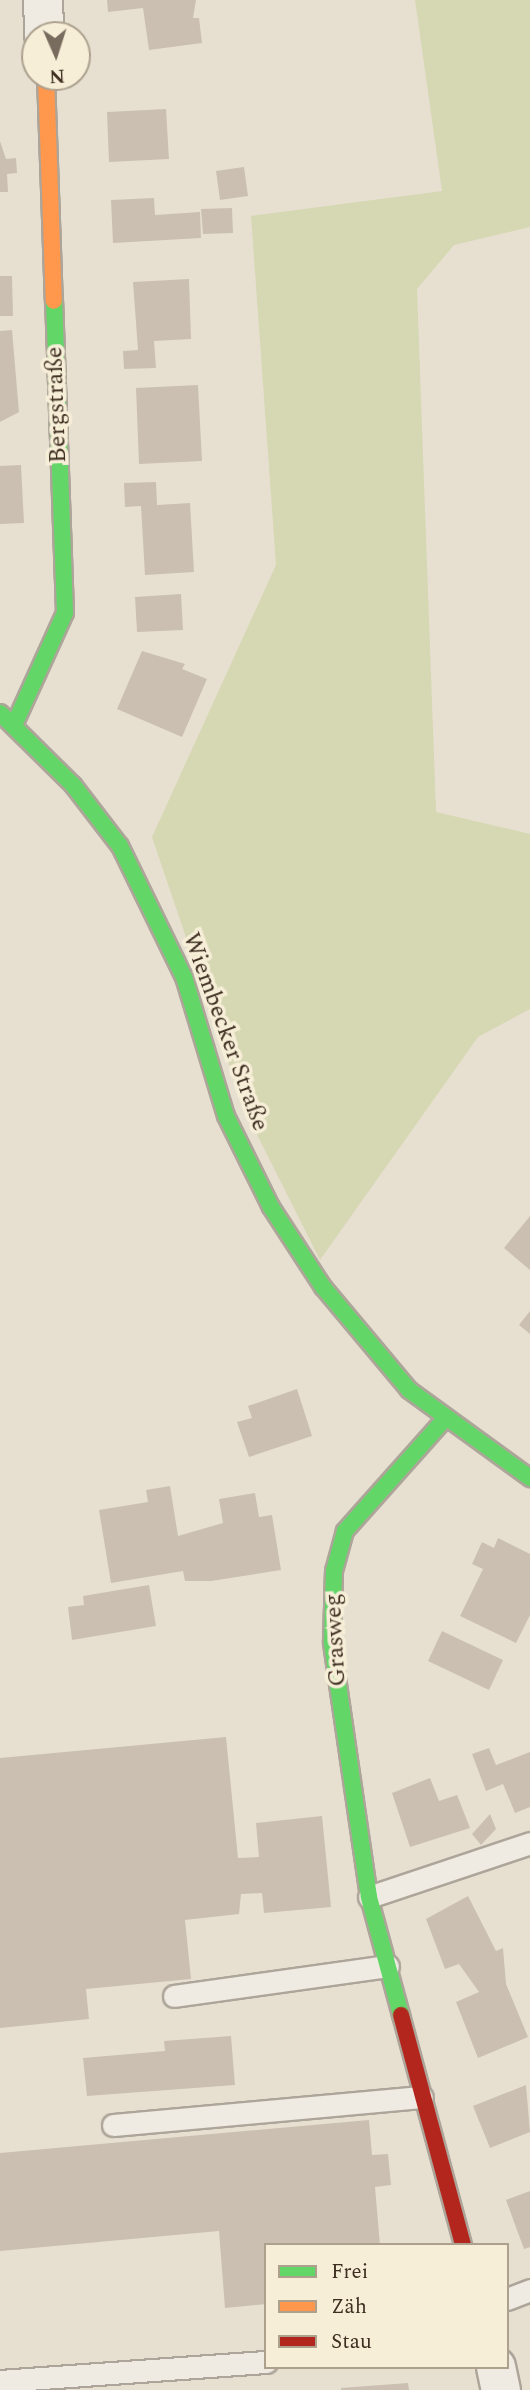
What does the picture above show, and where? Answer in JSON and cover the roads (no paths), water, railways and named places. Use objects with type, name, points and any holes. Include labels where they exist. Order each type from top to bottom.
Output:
[{"type":"street","points":[[43,0],[44,21]]},
{"type":"street","name":"Bergstraße","points":[[15,723],[65,613],[46,91]]},
{"type":"street","name":"Wiembecker Straße","points":[[0,713],[15,723],[120,846],[154,909],[184,977],[226,1115],[291,1240],[382,1359],[444,1420],[530,1478]]},
{"type":"street","name":"Grasweg","points":[[444,1420],[345,1531],[334,1571],[332,1642],[369,1897],[462,2243]]},
{"type":"street","points":[[496,2369],[501,2390]]},
{"type":"lane","points":[[369,1897],[530,1843]]},
{"type":"lane","points":[[174,1996],[387,1966]]},
{"type":"lane","points":[[113,2125],[422,2097]]},
{"type":"lane","points":[[509,2298],[530,2290]]},
{"type":"lane","points":[[0,2381],[264,2362]]}]
